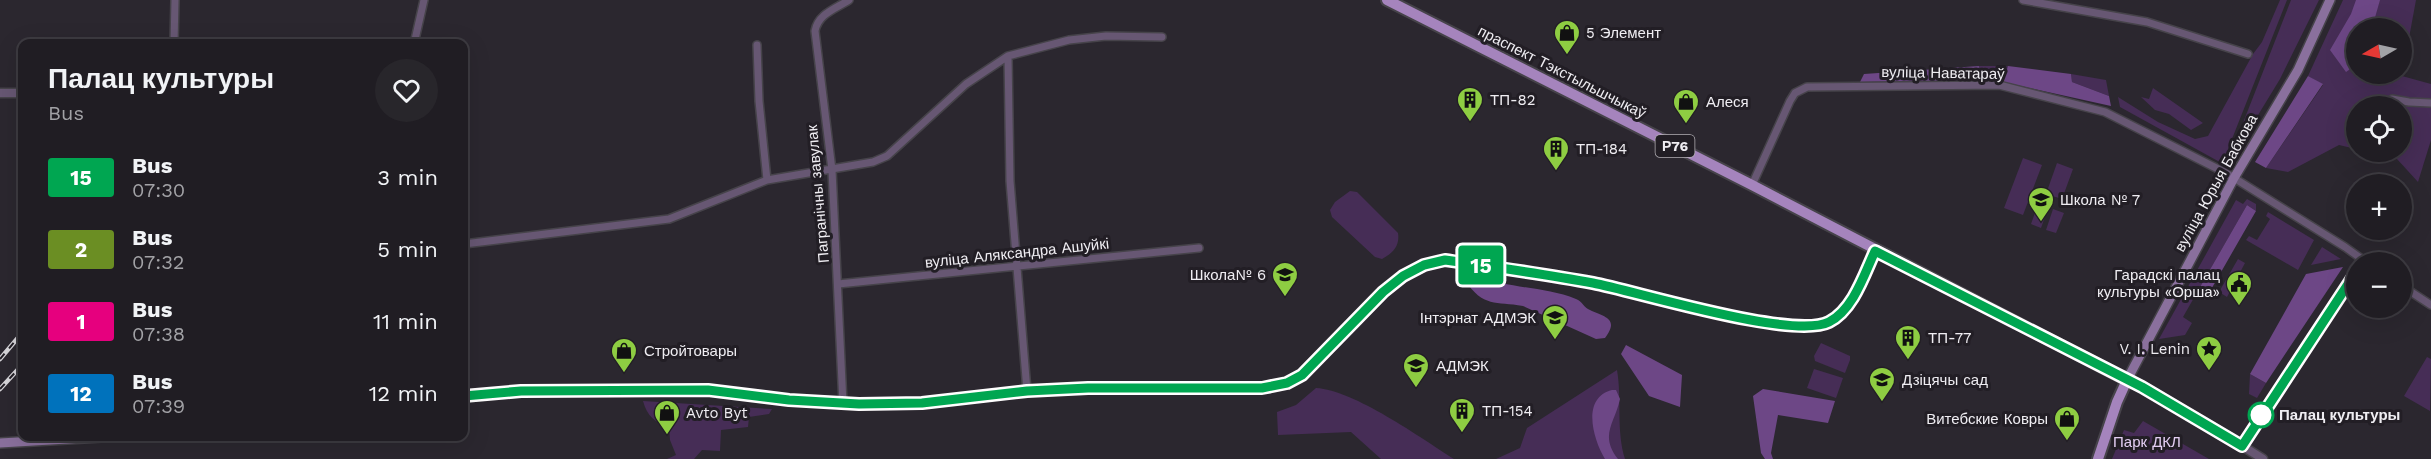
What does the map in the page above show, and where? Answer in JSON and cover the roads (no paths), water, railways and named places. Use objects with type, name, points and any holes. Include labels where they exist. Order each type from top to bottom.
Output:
[{"type":"main road","name":"праспект Тэкстыльшчыкаў","points":[[1387,0],[1752,185],[1875,251],[2127,380]]},
{"type":"main road","name":"вуліца Юрыя Бабкова","points":[[2127,380],[2234,178],[2298,69],[2330,0]]},
{"type":"main road","points":[[468,396],[521,391],[708,390],[843,404],[922,403],[1027,391],[1099,388],[1262,388],[1278,386],[1302,375],[1383,292],[1415,268],[1445,260],[1594,283],[1756,321],[1815,327],[1838,316],[1848,306],[1875,251]]},
{"type":"main road","points":[[2098,459],[2117,402],[2127,380]]},
{"type":"main road","points":[[0,443],[34,441]]},
{"type":"street","points":[[174,39],[175,0]]},
{"type":"street","points":[[415,39],[424,0]]},
{"type":"street","name":"Пагранічны завулак","points":[[843,404],[832,170],[815,31],[821,17],[849,0]]},
{"type":"street","points":[[2023,0],[2147,22],[2248,54]]},
{"type":"street","points":[[468,244],[669,219],[767,180],[861,165],[887,156],[966,84],[1008,56],[1069,40],[1115,36],[1162,37]]},
{"type":"street","points":[[757,45],[759,101],[767,180]]},
{"type":"street","points":[[1008,56],[1010,181],[1027,391]]},
{"type":"street","name":"вуліца Наватараў","points":[[1752,185],[1795,93],[1807,87],[1998,85],[2117,117],[2234,178],[2352,252]]},
{"type":"street","points":[[0,93],[18,93]]},
{"type":"street","points":[[2412,102],[2431,103]]},
{"type":"street","name":"вуліца Аляксандра Ашуйкі","points":[[838,284],[1199,248]]},
{"type":"street","points":[[2242,446],[2346,287]]},
{"type":"street","points":[[2412,293],[2431,305]]},
{"type":"street","name":"праспект Тэкстыльшчыкаў","points":[[2127,380],[2177,406],[2262,459]]},
{"type":"railway","points":[[0,359],[18,338]]},
{"type":"railway","points":[[0,389],[18,369]]},
{"type":"place","name":"5 Элемент","points":[[1567,56]]},
{"type":"place","name":"ТП-82","points":[[1470,123]]},
{"type":"place","name":"Алеся","points":[[1686,125]]},
{"type":"place","name":"ТП-184","points":[[1556,172]]},
{"type":"place","name":"Школа № 7","points":[[2041,223]]},
{"type":"place","name":"Школа№ 6","points":[[1285,298]]},
{"type":"place","name":"Гарадскі палац культуры «Орша»","points":[[2239,307]]},
{"type":"place","name":"Інтэрнат АДМЭК","points":[[1555,341]]},
{"type":"place","name":"ТП-77","points":[[1908,361]]},
{"type":"place","name":"V. I. Lenin","points":[[2209,372]]},
{"type":"place","name":"Стройтовары","points":[[624,374]]},
{"type":"place","name":"АДМЭК","points":[[1416,389]]},
{"type":"place","name":"Дзіцячы сад","points":[[1882,403]]},
{"type":"place","name":"Палац культуры","points":[[2261,415]]},
{"type":"place","name":"ТП-154","points":[[1462,434]]},
{"type":"place","name":"Avto Byt","points":[[667,436]]},
{"type":"place","name":"Витебские Ковры","points":[[2067,442]]},
{"type":"park label","name":"Парк ДКЛ","points":[[2147,442]]}]
